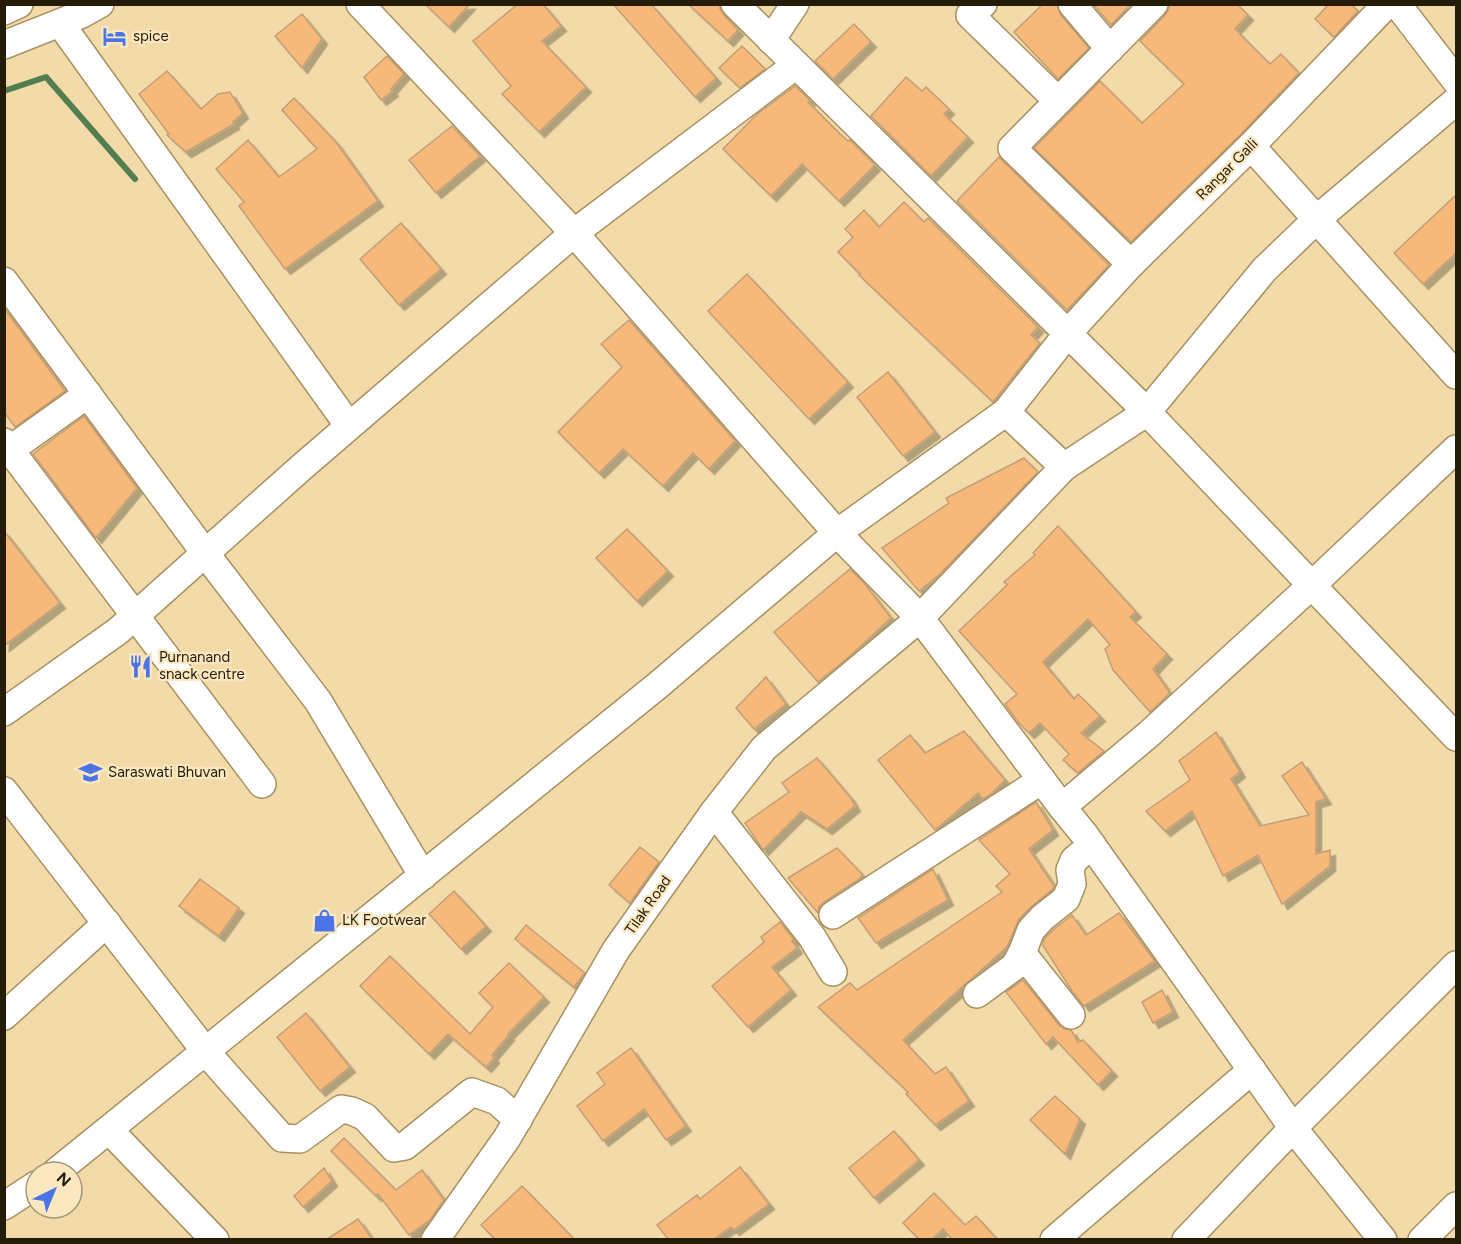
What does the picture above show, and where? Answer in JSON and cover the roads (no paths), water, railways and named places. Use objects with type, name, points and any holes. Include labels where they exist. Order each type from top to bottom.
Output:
[{"type":"street","points":[[4,11],[19,4]]},
{"type":"street","points":[[4,45],[100,4]]},
{"type":"street","points":[[360,4],[573,233],[837,533],[920,618],[1092,845],[1372,1235]]},
{"type":"street","points":[[735,4],[1147,412],[1456,737]]},
{"type":"street","points":[[771,40],[795,4]]},
{"type":"street","points":[[983,4],[970,15],[1058,101]]},
{"type":"street","points":[[1072,4],[1110,49]]},
{"type":"street","points":[[1131,264],[1012,148],[1154,4]]},
{"type":"street","name":"Rangar Galli","points":[[71,1160],[657,686],[837,533],[1006,412],[1068,333],[1131,264],[1251,146],[1387,4]]},
{"type":"street","points":[[1398,4],[1456,81]]},
{"type":"street","points":[[60,23],[349,426]]},
{"type":"street","points":[[4,712],[118,631],[349,426],[573,233],[796,65]]},
{"type":"street","name":"Tilak Road","points":[[447,1234],[507,1138],[616,950],[714,812],[764,748],[920,618],[1064,467],[1147,412],[1264,270],[1317,219],[1456,101]]},
{"type":"street","points":[[1251,146],[1456,375]]},
{"type":"street","points":[[4,281],[205,553],[318,701],[423,876]]},
{"type":"street","points":[[88,394],[6,448],[262,784]]},
{"type":"street","points":[[1006,412],[1064,467]]},
{"type":"street","points":[[1062,807],[1149,734],[1456,449]]},
{"type":"street","points":[[833,915],[1042,780]]},
{"type":"street","points":[[4,791],[206,1052],[282,1138],[300,1139],[341,1109],[365,1117],[394,1148],[405,1146],[472,1092],[497,1101],[518,1119]]},
{"type":"street","points":[[714,812],[812,937],[833,972]]},
{"type":"street","points":[[977,994],[1015,966],[1031,930],[1066,899],[1072,884],[1070,870],[1074,860],[1092,845]]},
{"type":"street","points":[[4,1016],[107,923]]},
{"type":"street","points":[[1022,953],[1071,1015]]},
{"type":"street","points":[[1186,1239],[1456,965]]},
{"type":"street","points":[[1054,1239],[1252,1070]]},
{"type":"street","points":[[109,1130],[214,1239]]},
{"type":"street","points":[[4,1206],[24,1193]]},
{"type":"street","points":[[1422,1239],[1452,1217]]},
{"type":"waterway","points":[[4,91],[46,77],[135,179]]},
{"type":"place","name":"spice","points":[[115,36]]},
{"type":"place","name":"Purnanand snack centre","points":[[141,666]]},
{"type":"place","name":"Saraswati Bhuvan","points":[[90,772]]},
{"type":"place","name":"LK Footwear","points":[[324,920]]}]
